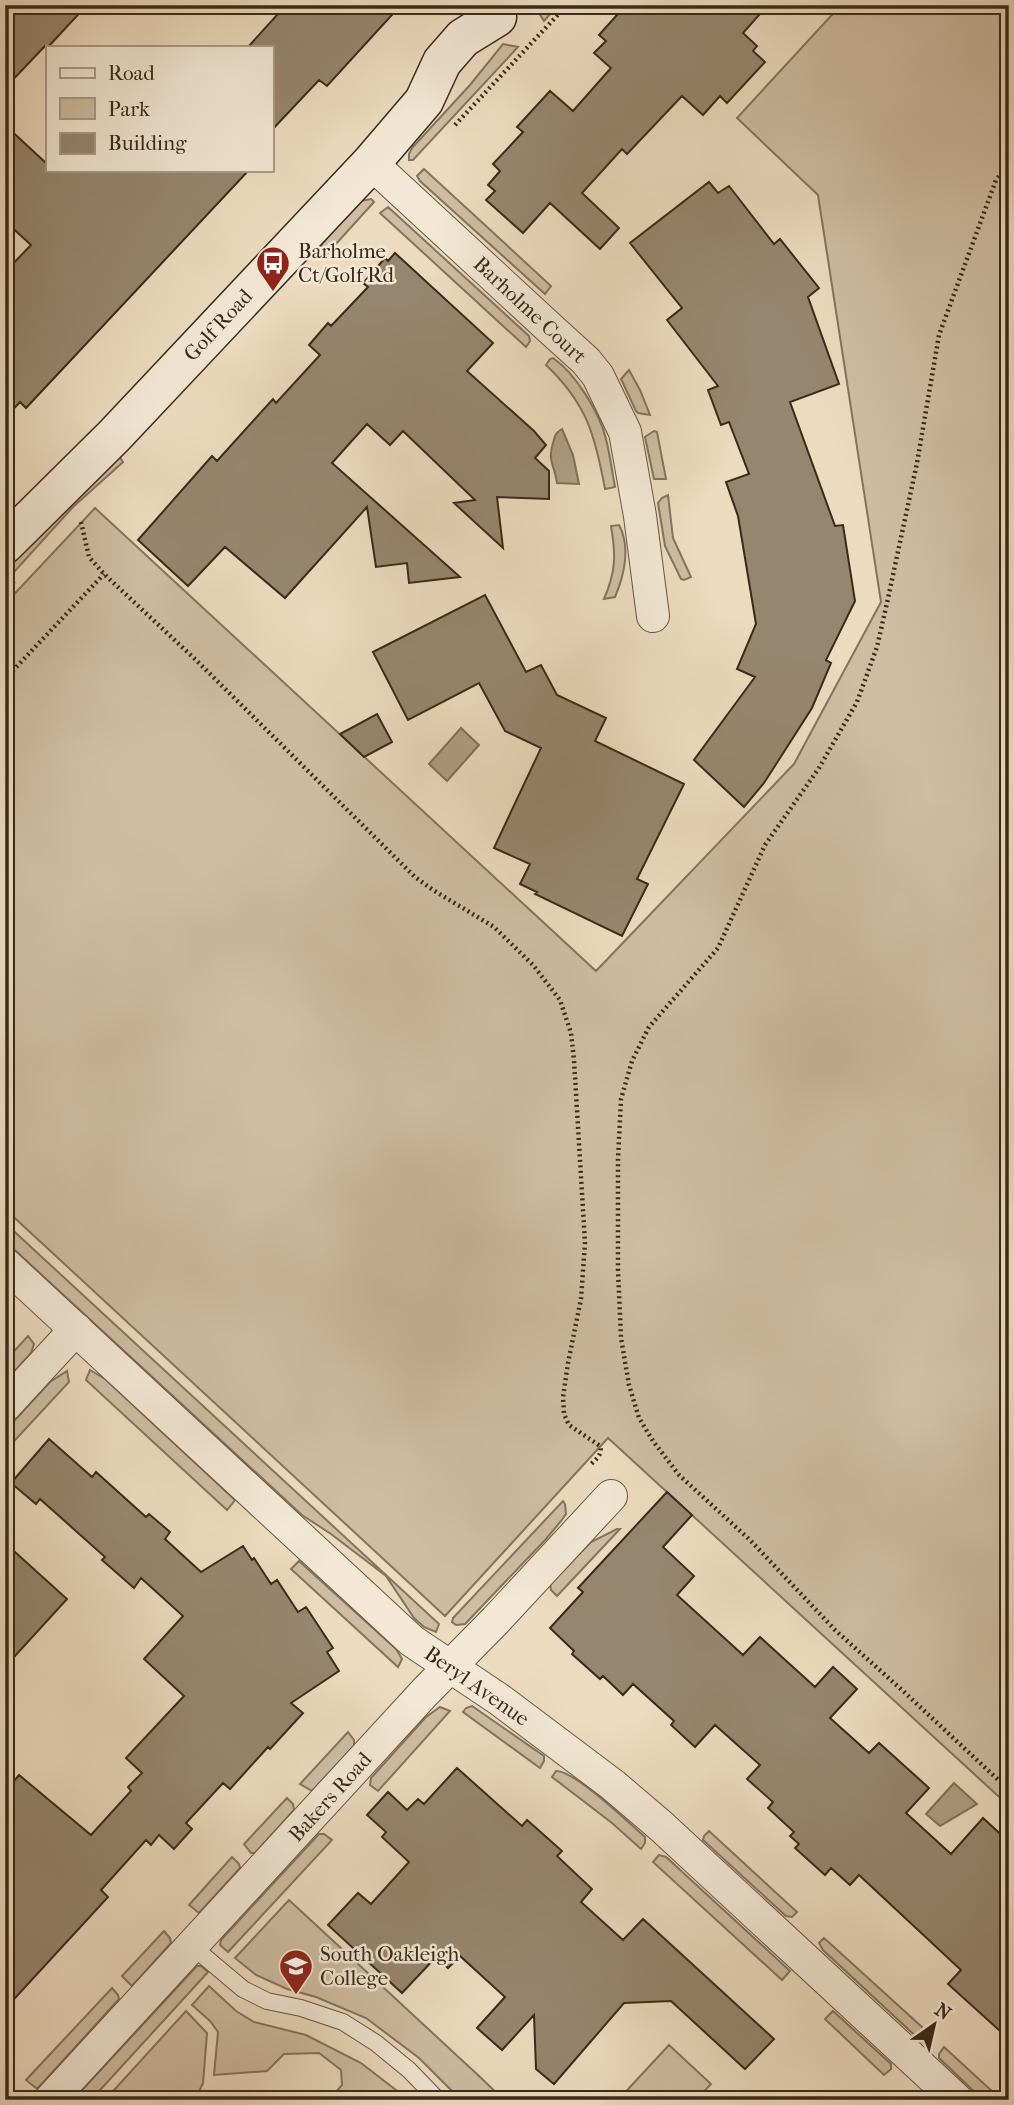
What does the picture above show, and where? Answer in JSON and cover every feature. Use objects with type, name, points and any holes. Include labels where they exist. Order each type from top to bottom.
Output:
[{"type":"street","name":"Golf Road","points":[[5,544],[114,436],[371,163],[424,100],[461,78],[481,55],[503,11]]},
{"type":"street","name":"Barholme Court","points":[[371,163],[586,361],[598,376],[625,432],[640,516],[653,616]]},
{"type":"street","name":"Beryl Avenue","points":[[5,1264],[412,1641],[500,1700],[613,1785],[661,1826],[957,2100]]},
{"type":"street","points":[[5,1406],[76,1329]]},
{"type":"street","name":"Bakers Road","points":[[50,2100],[450,1666],[611,1496]]},
{"type":"lane","points":[[192,1947],[243,1989],[267,2001],[343,2022],[376,2043],[409,2070],[438,2100]]},
{"type":"path","points":[[454,126],[567,5]]},
{"type":"path","points":[[1009,163],[996,180],[939,335],[887,603],[877,646],[857,702],[820,768],[765,845],[718,948],[649,1027],[632,1061],[621,1099],[618,1160],[621,1338],[629,1385],[639,1418],[653,1441],[679,1475],[750,1540],[835,1630],[1009,1790]]},
{"type":"path","points":[[82,514],[81,522],[89,557],[104,574],[196,660],[392,856],[433,890],[494,927],[533,965],[560,1000],[571,1033],[575,1060],[584,1243],[581,1299],[568,1363],[563,1397],[564,1414],[569,1425],[600,1446],[600,1456],[589,1466]]},
{"type":"path","points":[[5,679],[104,574]]},
{"type":"green space","points":[[534,5],[558,5],[544,21]]},
{"type":"green space","points":[[841,5],[1009,5],[1009,1806],[608,1438],[445,1616],[5,1209],[5,604],[95,508],[596,971],[794,764],[881,602],[818,195],[737,118]]},
{"type":"green space","points":[[503,44],[518,47],[413,160],[409,160],[412,148],[470,85]]},
{"type":"green space","points":[[424,169],[551,286],[545,294],[420,181],[417,176]]},
{"type":"green space","points":[[371,199],[374,202],[326,255],[320,249],[322,244],[355,205]]},
{"type":"green space","points":[[388,207],[529,336],[530,341],[526,347],[380,213]]},
{"type":"green space","points":[[553,358],[578,383],[598,417],[606,439],[615,487],[605,489],[587,421],[571,393],[546,365]]},
{"type":"green space","points":[[629,370],[650,415],[636,411],[621,379]]},
{"type":"green space","points":[[657,432],[666,479],[654,479],[645,437]]},
{"type":"green space","points":[[119,456],[123,462],[73,507],[5,582],[5,572],[69,502]]},
{"type":"green space","points":[[668,495],[673,538],[691,577],[684,580],[681,579],[665,546],[658,503]]},
{"type":"green space","points":[[619,525],[625,543],[623,571],[615,597],[604,599],[614,563],[611,526]]},
{"type":"green space","points":[[5,1223],[439,1624],[436,1632],[424,1627],[414,1618],[386,1576],[302,1515],[5,1241]]},
{"type":"green space","points":[[28,1336],[34,1344],[31,1353],[5,1382],[5,1361]]},
{"type":"green space","points":[[90,1370],[105,1379],[235,1500],[227,1510],[86,1380]]},
{"type":"green space","points":[[67,1371],[69,1382],[5,1451],[5,1431],[50,1382]]},
{"type":"green space","points":[[563,1501],[566,1514],[546,1539],[465,1624],[456,1625],[452,1622],[453,1618]]},
{"type":"green space","points":[[620,1529],[557,1596],[551,1590],[550,1584],[591,1542]]},
{"type":"green space","points":[[299,1561],[396,1649],[402,1659],[398,1667],[291,1569]]},
{"type":"green space","points":[[472,1706],[544,1756],[540,1768],[463,1712]]},
{"type":"green space","points":[[440,1707],[450,1711],[378,1791],[370,1785],[371,1778],[426,1717]]},
{"type":"green space","points":[[348,1732],[354,1740],[354,1746],[312,1791],[300,1784]]},
{"type":"green space","points":[[556,1771],[588,1788],[645,1837],[641,1849],[552,1777]]},
{"type":"green space","points":[[287,1798],[293,1804],[294,1810],[255,1853],[251,1853],[244,1844]]},
{"type":"green space","points":[[709,1831],[797,1912],[792,1917],[786,1916],[703,1840]]},
{"type":"green space","points":[[319,1834],[332,1840],[228,1952],[220,1945],[221,1940]]},
{"type":"green space","points":[[659,1855],[666,1857],[790,1971],[782,1980],[653,1862]]},
{"type":"green space","points":[[232,1857],[240,1868],[199,1913],[189,1905]]},
{"type":"green space","points":[[289,1900],[504,2100],[461,2100],[419,2058],[366,2018],[256,1975],[235,1958]]},
{"type":"green space","points":[[164,1931],[171,1943],[132,1986],[122,1976]]},
{"type":"green space","points":[[824,1938],[933,2037],[928,2043],[922,2042],[823,1950],[819,1943]]},
{"type":"green space","points":[[197,1966],[208,1972],[91,2100],[73,2100]]},
{"type":"green space","points":[[209,1986],[236,2011],[254,2022],[306,2035],[361,2063],[409,2100],[329,2100],[342,2085],[341,2070],[319,2053],[284,2054],[267,2071],[214,2075],[218,2032],[192,2005]]},
{"type":"green space","points":[[112,1988],[119,1999],[37,2089],[26,2080]]},
{"type":"green space","points":[[186,2011],[207,2033],[203,2083],[195,2100],[105,2100]]},
{"type":"green space","points":[[833,2011],[891,2064],[891,2069],[884,2075],[825,2019]]},
{"type":"green space","points":[[669,2045],[711,2084],[696,2100],[618,2100]]},
{"type":"green space","points":[[944,2047],[993,2092],[988,2098],[981,2098],[939,2058]]},
{"type":"shaded area","points":[[562,429],[573,455],[579,484],[557,483],[551,449],[555,437]]},
{"type":"shaded area","points":[[461,728],[479,745],[447,781],[429,764]]},
{"type":"shaded area","points":[[954,1783],[977,1804],[940,1826],[926,1814]]},
{"type":"building","points":[[5,5],[87,5],[49,46],[45,46],[5,88]]},
{"type":"building","points":[[286,5],[401,5],[327,86],[319,80],[273,129],[273,46],[249,46]]},
{"type":"building","points":[[626,5],[768,5],[743,33],[757,46],[753,51],[765,62],[727,103],[720,96],[703,115],[682,96],[627,154],[622,149],[582,193],[619,228],[600,249],[550,203],[523,233],[486,200],[495,191],[488,185],[500,171],[493,164],[523,132],[517,127],[550,91],[573,111],[611,68],[594,53],[606,41],[599,35]]},
{"type":"building","points":[[5,125],[46,163],[46,172],[247,172],[26,408],[20,402],[5,418],[5,272],[31,245],[5,221]]},
{"type":"building","points":[[709,182],[718,193],[729,186],[774,244],[780,239],[819,288],[808,297],[839,384],[790,402],[835,526],[843,525],[855,601],[826,660],[831,663],[812,708],[764,783],[744,807],[694,760],[755,677],[737,669],[756,624],[738,516],[726,482],[749,474],[729,422],[721,425],[708,390],[718,386],[667,320],[682,308],[630,243]]},
{"type":"building","points":[[395,253],[493,343],[467,371],[546,445],[535,458],[549,471],[549,499],[497,497],[503,548],[454,503],[475,500],[403,431],[390,445],[367,424],[332,463],[460,577],[409,583],[407,563],[376,567],[367,507],[285,598],[225,547],[188,586],[138,540],[212,456],[217,461],[273,399],[276,403],[320,355],[309,345],[328,323],[331,326],[368,287],[363,283],[385,258],[388,261]]},
{"type":"building","points":[[485,595],[526,672],[541,665],[557,695],[606,718],[595,741],[684,784],[637,879],[648,884],[622,936],[520,884],[530,864],[494,848],[541,748],[505,731],[479,683],[408,720],[373,652]]},
{"type":"building","points":[[377,714],[392,742],[364,757],[340,734]]},
{"type":"building","points":[[49,1439],[92,1477],[96,1472],[146,1517],[149,1514],[170,1532],[165,1539],[201,1572],[243,1546],[271,1584],[277,1580],[298,1612],[306,1607],[333,1648],[327,1652],[339,1671],[291,1703],[303,1713],[230,1789],[223,1783],[186,1823],[192,1829],[174,1849],[159,1835],[151,1845],[146,1840],[101,1890],[108,1897],[5,2009],[5,1792],[19,1775],[91,1835],[131,1791],[128,1787],[142,1773],[126,1758],[184,1696],[144,1659],[183,1616],[141,1578],[134,1588],[102,1560],[105,1557],[40,1499],[36,1504],[11,1483]]},
{"type":"building","points":[[667,1492],[692,1515],[663,1547],[694,1576],[677,1595],[743,1655],[760,1637],[815,1687],[833,1667],[857,1689],[830,1718],[869,1753],[879,1743],[929,1788],[906,1813],[951,1854],[983,1818],[1009,1842],[1009,2039],[948,1984],[961,1970],[859,1875],[850,1885],[831,1868],[825,1875],[795,1848],[799,1844],[790,1836],[794,1832],[768,1808],[773,1802],[747,1779],[760,1765],[715,1725],[695,1747],[671,1725],[674,1721],[633,1684],[623,1695],[603,1676],[600,1679],[572,1654],[574,1651],[550,1628],[583,1592],[578,1588]]},
{"type":"building","points":[[5,1543],[67,1599],[5,1667]]},
{"type":"building","points":[[457,1768],[522,1826],[527,1820],[562,1851],[557,1856],[592,1889],[581,1902],[623,1940],[643,1919],[774,2039],[745,2069],[671,2001],[624,2003],[554,2084],[536,2069],[534,2015],[502,2050],[477,2028],[505,1997],[460,1956],[448,1968],[436,1957],[402,1993],[328,1925],[358,1893],[371,1904],[409,1862],[382,1837],[386,1832],[367,1815],[388,1792],[407,1810],[418,1799],[424,1804]]},
{"type":"place","name":"Barholme Ct/Golf Rd","points":[[273,293]]},
{"type":"place","name":"South Oakleigh College","points":[[296,1996]]}]
